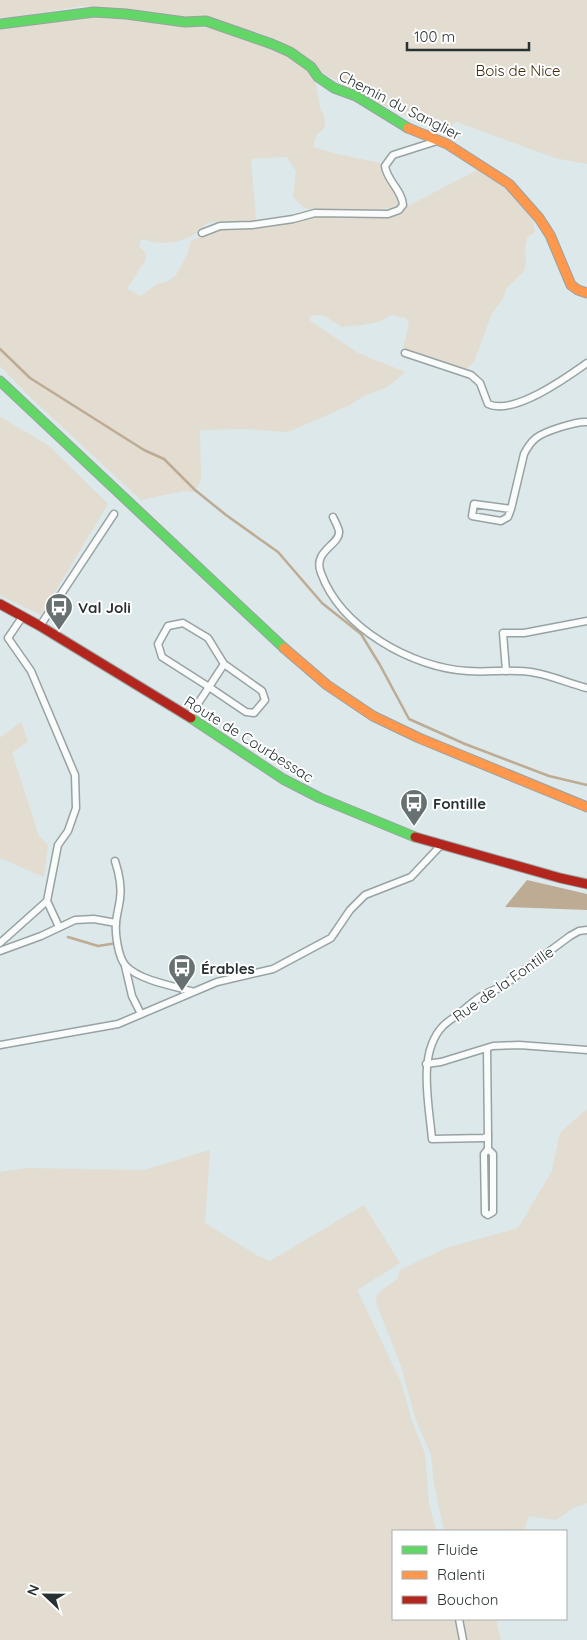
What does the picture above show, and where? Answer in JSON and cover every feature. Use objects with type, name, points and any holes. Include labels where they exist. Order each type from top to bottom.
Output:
[{"type":"street","name":"Chemin du Sanglier","points":[[0,24],[94,12],[126,14],[185,22],[206,21],[290,52],[310,67],[318,77],[334,88],[356,96],[413,131],[438,140],[471,158],[509,184],[539,218],[550,234],[570,285],[587,293]]},
{"type":"street","points":[[202,233],[220,226],[252,225],[293,219],[315,213],[388,214],[399,210],[403,205],[403,199],[386,172],[385,166],[387,162],[392,155],[438,140]]},
{"type":"street","points":[[405,353],[471,375],[480,383],[488,404],[500,407],[531,398],[587,363]]},
{"type":"street","points":[[0,381],[274,640],[327,685],[372,716],[419,738],[587,807]]},
{"type":"street","points":[[512,509],[474,504],[472,516],[501,521],[508,517],[512,509],[524,454],[528,446],[537,437],[575,422],[587,422]]},
{"type":"street","points":[[40,626],[114,514]]},
{"type":"street","points":[[333,517],[339,532],[338,537],[321,556],[320,572],[338,605],[353,621],[386,644],[428,665],[467,671],[535,672],[587,688]]},
{"type":"street","name":"Route de Courbessac","points":[[0,604],[40,626],[190,717],[275,774],[320,798],[406,834],[587,884]]},
{"type":"street","points":[[23,616],[8,638],[31,671],[75,775],[76,808],[68,830],[58,845],[47,901],[59,927]]},
{"type":"street","points":[[506,671],[504,633],[524,633],[587,621]]},
{"type":"street","points":[[183,623],[208,638],[224,664],[262,691],[265,700],[254,713],[246,712],[162,656],[158,644],[168,626],[183,623]]},
{"type":"street","points":[[190,717],[224,664]]},
{"type":"street","points":[[0,1045],[118,1024],[191,991],[217,982],[272,969],[331,938],[350,910],[365,895],[411,877],[442,844]]},
{"type":"street","points":[[115,861],[120,878],[121,896],[116,923],[118,946],[132,996],[141,1014]]},
{"type":"street","points":[[0,943],[47,901]]},
{"type":"street","points":[[0,951],[41,936],[75,920],[94,919],[116,923]]},
{"type":"street","name":"Rue de la Fontille","points":[[488,1136],[484,1138],[432,1139],[426,1064],[430,1044],[444,1025],[489,991],[500,988],[570,936],[579,931],[587,930]]},
{"type":"street","points":[[125,966],[144,977],[191,991]]},
{"type":"street","points":[[426,1064],[441,1062],[493,1046],[519,1045],[587,1050]]},
{"type":"street","points":[[487,1049],[488,1149],[484,1154],[485,1213],[488,1215],[493,1212],[493,1154],[488,1149]]},
{"type":"street","points":[[459,1620],[463,1640]]},
{"type":"green space","name":"Bois de Nice","points":[[0,0],[587,0],[587,164],[555,158],[457,122],[445,129],[435,129],[379,103],[330,77],[277,39],[208,17],[182,17],[81,6],[9,18],[0,17]]},
{"type":"green space","points":[[114,16],[191,27],[214,28],[283,52],[303,64],[315,78],[320,108],[324,116],[325,127],[316,136],[313,147],[380,163],[398,195],[399,203],[397,206],[390,208],[367,210],[327,211],[309,209],[302,206],[293,197],[296,171],[287,157],[251,159],[256,221],[207,223],[194,234],[169,243],[141,240],[139,246],[146,254],[146,259],[127,289],[141,296],[157,284],[166,282],[176,275],[187,255],[191,241],[220,229],[315,215],[376,217],[391,215],[479,169],[500,184],[522,204],[532,219],[535,232],[527,238],[524,271],[507,288],[502,300],[492,313],[474,362],[466,369],[403,348],[409,324],[406,318],[391,315],[379,322],[342,327],[325,316],[311,316],[309,320],[358,353],[405,372],[387,387],[288,432],[245,429],[200,430],[201,480],[194,492],[183,491],[141,500],[27,394],[0,366],[0,27],[76,18]]},
{"type":"green space","points":[[0,417],[48,445],[108,504],[41,615],[0,595]]},
{"type":"green space","points":[[21,722],[28,741],[12,753],[39,836],[48,845],[44,877],[0,858],[0,738]]},
{"type":"green space","points":[[587,1109],[587,1503],[572,1509],[556,1520],[529,1516],[524,1530],[444,1530],[434,1483],[431,1455],[416,1420],[401,1366],[376,1303],[377,1294],[398,1278],[400,1270],[446,1248],[518,1228],[552,1171],[560,1133]]},
{"type":"green space","points":[[210,1150],[205,1223],[256,1255],[270,1261],[364,1205],[400,1263],[357,1290],[401,1382],[411,1418],[425,1454],[429,1503],[436,1530],[392,1530],[392,1620],[498,1620],[497,1625],[501,1640],[0,1640],[0,1172],[26,1168],[144,1170]]},
{"type":"shaded area","points":[[527,880],[587,894],[587,910],[505,907]]},
{"type":"waterway","points":[[0,349],[30,378],[144,450],[164,459],[195,490],[278,552],[322,603],[361,634],[409,719],[465,744],[549,776],[587,785]]},
{"type":"waterway","points":[[68,937],[98,946],[117,943]]},
{"type":"traffic: fast","points":[[0,24],[94,12],[126,14],[185,22],[206,21],[290,52],[311,67],[318,77],[334,88],[356,96],[408,128]]},
{"type":"traffic: fast","points":[[0,381],[284,648]]},
{"type":"traffic: fast","points":[[191,718],[283,779],[320,798],[415,837]]},
{"type":"traffic: slow","points":[[408,128],[447,144],[509,184],[539,218],[550,235],[571,285],[587,293]]},
{"type":"traffic: slow","points":[[284,648],[327,685],[373,716],[419,738],[587,807]]},
{"type":"traffic: jam","points":[[0,604],[40,626],[191,718]]},
{"type":"traffic: jam","points":[[415,837],[587,884]]},
{"type":"place","name":"Val Joli","points":[[59,631]]},
{"type":"place","name":"Fontille","points":[[414,827]]},
{"type":"place","name":"Érables","points":[[182,992]]}]
